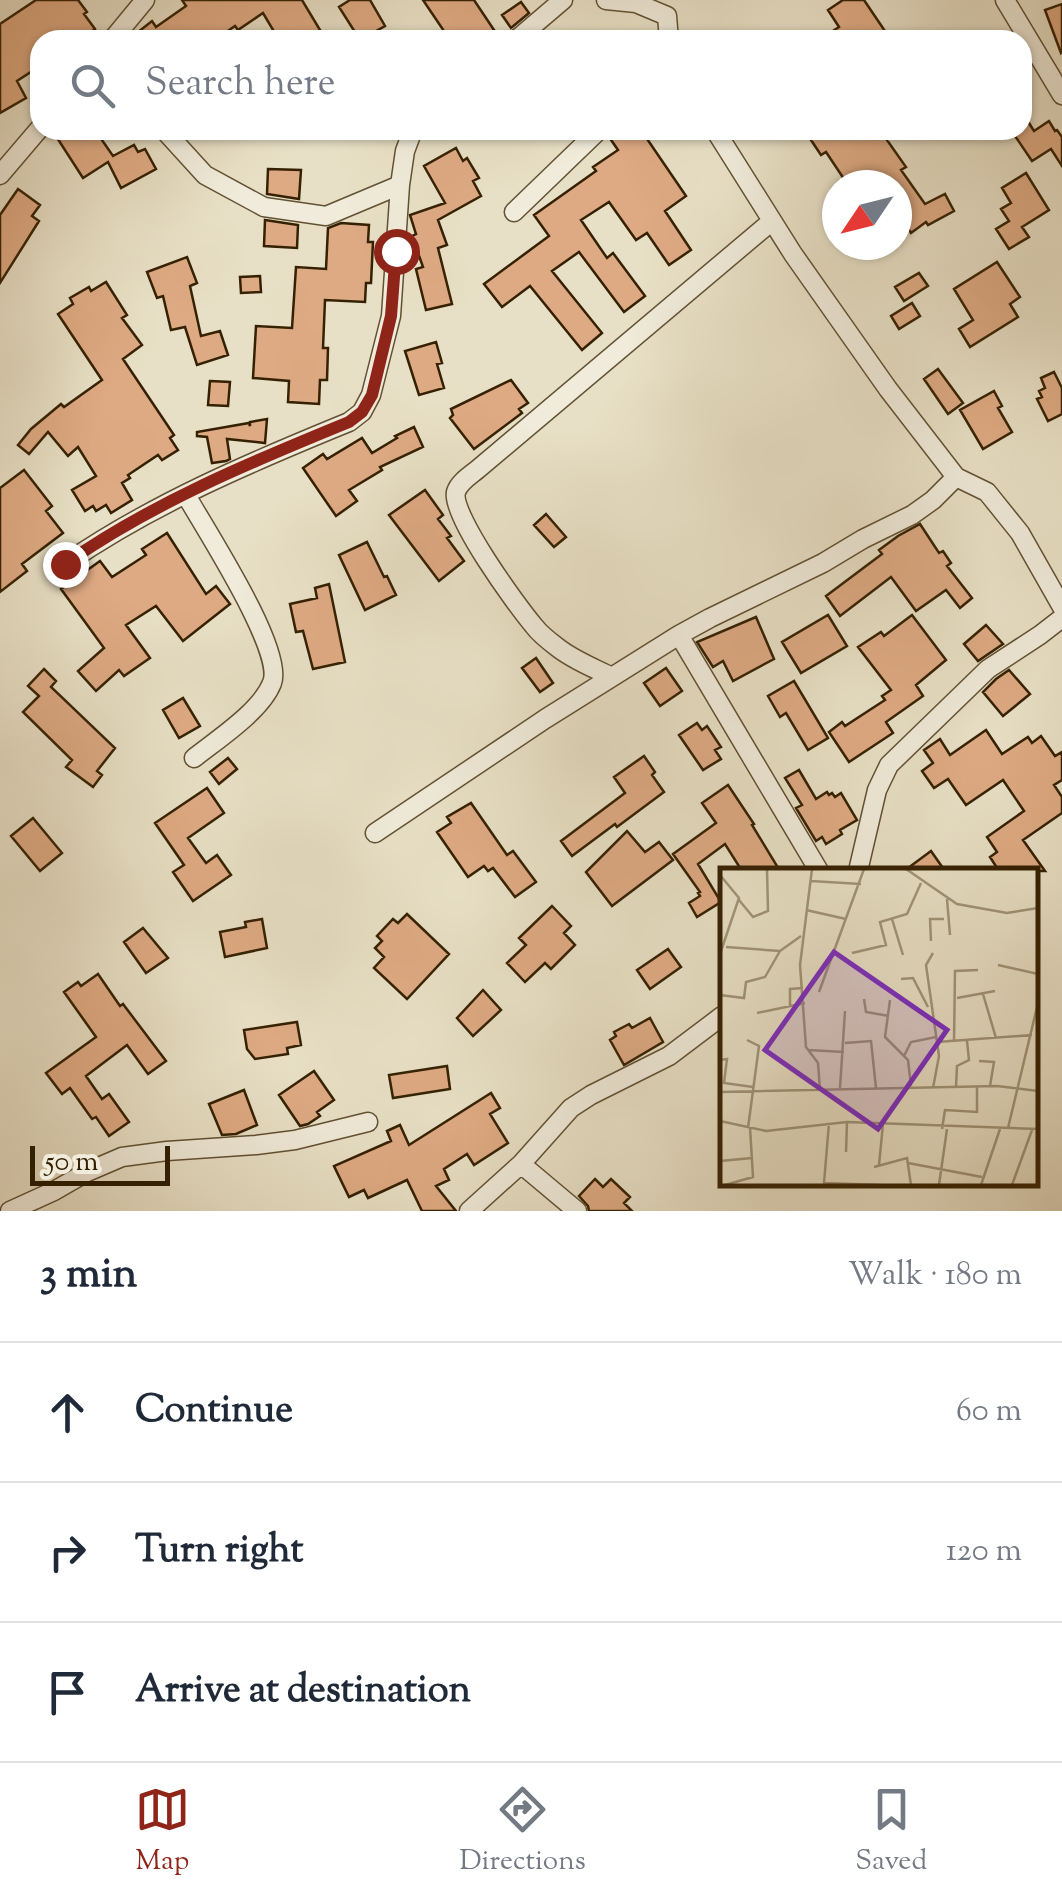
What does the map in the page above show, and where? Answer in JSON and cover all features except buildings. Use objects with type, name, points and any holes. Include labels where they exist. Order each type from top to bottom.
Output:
[{"type":"street","points":[[528,30],[562,0]]},
{"type":"street","points":[[606,0],[636,3],[667,16],[668,30]]},
{"type":"street","points":[[1006,0],[1024,30]]},
{"type":"street","points":[[118,30],[135,4]]},
{"type":"street","points":[[1032,44],[1062,94]]},
{"type":"street","points":[[0,176],[30,140]]},
{"type":"street","points":[[173,140],[205,176],[264,206],[326,216],[400,184]]},
{"type":"street","points":[[65,564],[106,536],[254,460],[349,422],[362,412],[372,395],[391,316],[400,184],[409,140]]},
{"type":"street","points":[[514,212],[589,140]]},
{"type":"street","points":[[721,140],[888,389],[956,476],[987,492],[1020,533],[1062,607]]},
{"type":"street","points":[[612,677],[560,650],[536,629],[473,537],[455,494],[492,456],[772,221]]},
{"type":"street","points":[[375,833],[545,719],[679,636],[912,515],[956,476]]},
{"type":"street","points":[[186,495],[262,628],[275,678],[268,693],[243,719],[194,758]]},
{"type":"street","points":[[859,868],[877,790],[889,765],[988,669],[1062,618]]},
{"type":"street","points":[[679,636],[817,868]]},
{"type":"street","points":[[469,1211],[521,1164],[572,1108],[591,1094],[668,1056],[720,1017]]},
{"type":"street","points":[[10,1211],[122,1158],[295,1140],[368,1122]]},
{"type":"street","points":[[521,1164],[577,1211]]},
{"type":"route","points":[[65,564],[140,517],[254,460],[349,422],[362,412],[372,395],[391,316],[396,251]]}]
